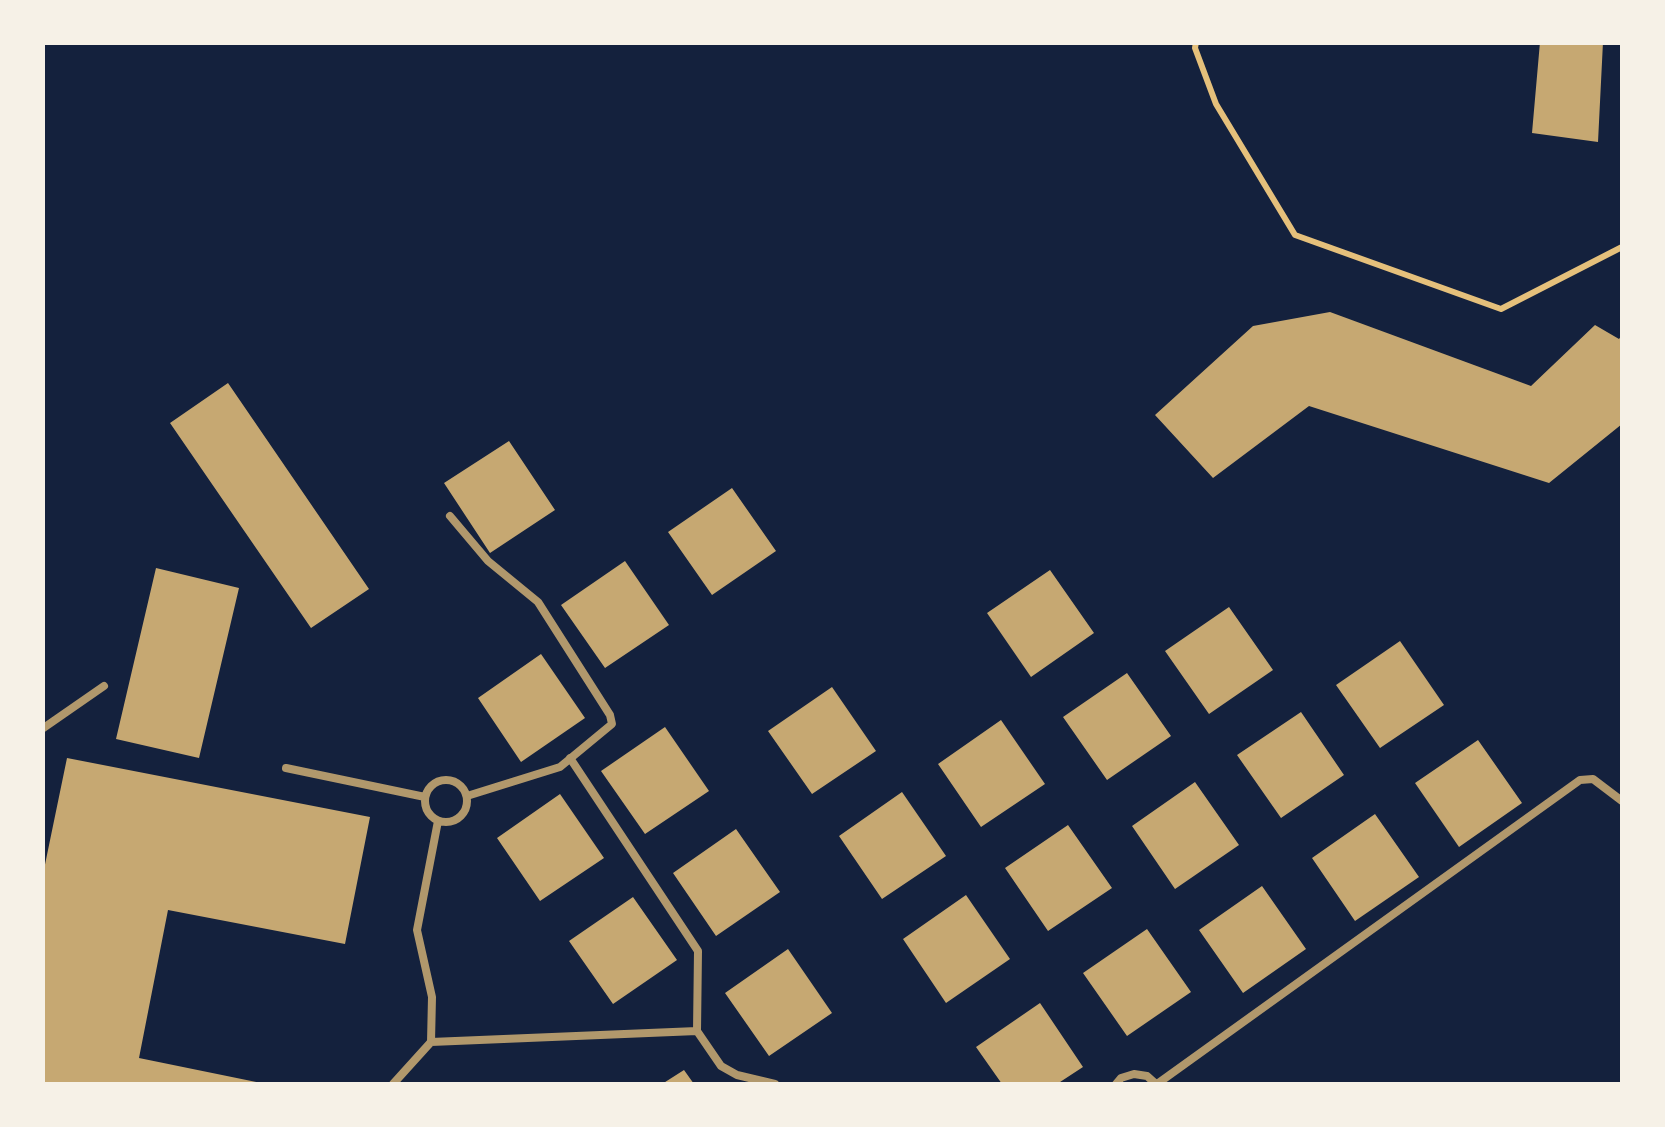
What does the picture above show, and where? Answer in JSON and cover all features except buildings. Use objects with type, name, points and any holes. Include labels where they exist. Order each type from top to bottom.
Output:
[{"type":"lane","points":[[450,516],[488,562],[538,602],[612,724],[560,767],[467,796]]},
{"type":"lane","points":[[42,729],[104,686]]},
{"type":"lane","points":[[570,758],[698,951],[697,1031],[721,1066],[737,1075],[774,1084]]},
{"type":"lane","points":[[286,768],[425,797]]},
{"type":"lane","points":[[1116,1084],[1134,1074],[1147,1076],[1157,1084],[1580,780],[1592,779],[1622,801]]},
{"type":"lane","points":[[446,780],[463,788],[467,796],[464,814],[447,823],[430,815],[425,797],[429,788],[446,780]]},
{"type":"lane","points":[[393,1084],[431,1042],[432,997],[417,930],[438,821]]},
{"type":"lane","points":[[431,1042],[697,1031]]},
{"type":"path","points":[[1196,42],[1216,104],[1295,235],[1502,309],[1622,247]]}]
